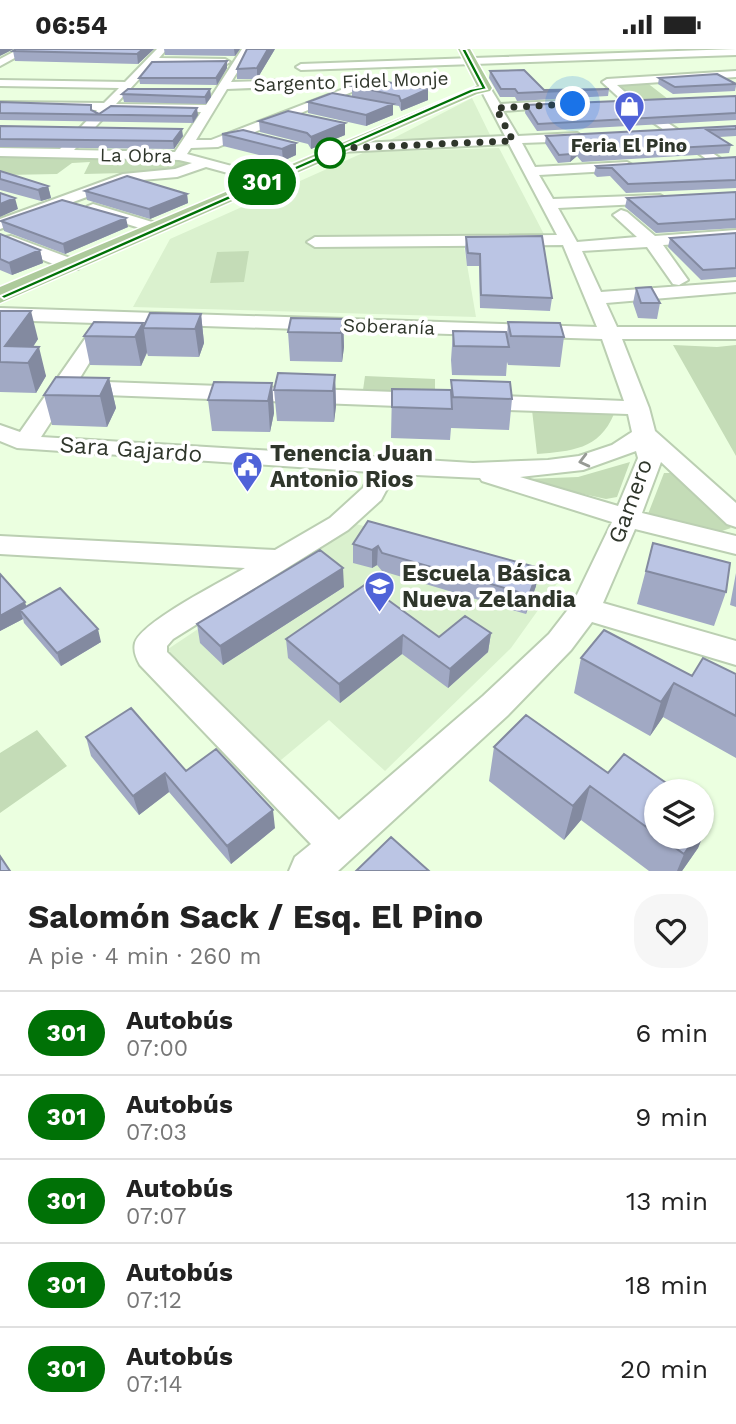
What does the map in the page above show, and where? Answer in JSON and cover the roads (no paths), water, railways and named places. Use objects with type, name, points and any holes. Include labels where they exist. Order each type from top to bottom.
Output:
[{"type":"main road","name":"Gamero","points":[[467,55],[476,80]]},
{"type":"main road","points":[[0,296],[472,91],[476,80]]},
{"type":"street","points":[[0,65],[26,49]]},
{"type":"street","points":[[63,153],[94,129],[108,107],[162,49]]},
{"type":"street","points":[[183,150],[190,130],[210,109],[220,84],[238,55],[247,49]]},
{"type":"street","points":[[327,50],[336,82]]},
{"type":"street","points":[[690,51],[735,75]]},
{"type":"street","points":[[301,67],[467,55],[736,52]]},
{"type":"street","points":[[151,61],[238,55]]},
{"type":"street","points":[[0,65],[14,68]]},
{"type":"street","points":[[68,85],[86,68]]},
{"type":"street","points":[[138,75],[151,75]]},
{"type":"street","points":[[735,75],[607,82],[630,102],[736,176]]},
{"type":"street","name":"Gamero","points":[[309,871],[495,706],[560,642],[585,609],[627,517],[650,458],[642,421],[610,333],[570,244],[496,108],[476,80]]},
{"type":"street","points":[[0,83],[144,90]]},
{"type":"street","name":"Sargento Fidel Monje","points":[[220,84],[382,83],[332,98]]},
{"type":"street","points":[[183,150],[211,144],[332,98],[355,103]]},
{"type":"street","points":[[610,103],[656,101]]},
{"type":"street","points":[[496,108],[573,104]]},
{"type":"street","points":[[3,107],[210,109]]},
{"type":"street","points":[[287,115],[305,120]]},
{"type":"street","points":[[62,128],[94,129]]},
{"type":"street","points":[[644,133],[697,129]]},
{"type":"street","points":[[352,130],[372,134]]},
{"type":"street","points":[[238,134],[267,141]]},
{"type":"street","points":[[340,148],[588,136]]},
{"type":"street","points":[[574,145],[592,168]]},
{"type":"street","name":"La Obra","points":[[0,152],[183,150],[206,163],[268,180]]},
{"type":"street","points":[[687,162],[736,159]]},
{"type":"street","points":[[0,227],[128,177],[177,173],[206,163]]},
{"type":"street","points":[[530,171],[646,165]]},
{"type":"street","points":[[600,186],[650,241],[679,280]]},
{"type":"street","points":[[549,204],[619,209],[670,199]]},
{"type":"street","points":[[65,201],[156,228]]},
{"type":"street","points":[[18,202],[41,209]]},
{"type":"street","points":[[0,227],[72,265]]},
{"type":"street","points":[[315,242],[348,246],[570,244],[736,235]]},
{"type":"street","points":[[593,298],[736,287]]},
{"type":"street","name":"Soberanía","points":[[0,314],[610,333],[736,333]]},
{"type":"street","points":[[25,443],[108,318]]},
{"type":"street","points":[[63,386],[453,401],[642,421],[736,518]]},
{"type":"street","name":"Sara Gajardo","points":[[0,432],[25,443],[473,471],[548,468],[583,463],[621,450],[642,421]]},
{"type":"street","points":[[337,844],[151,656],[151,643],[162,631],[339,524],[372,494],[386,466]]},
{"type":"street","name":"Sara Gajardo","points":[[473,471],[627,517],[736,545]]},
{"type":"street","points":[[0,545],[280,559]]},
{"type":"street","points":[[585,609],[736,653]]},
{"type":"place","name":"Feria El Pino","points":[[629,133]]},
{"type":"place","name":"Tenencia Juan Antonio Rios","points":[[247,493]]},
{"type":"place","name":"Escuela Básica Nueva Zelandia","points":[[379,613]]}]
